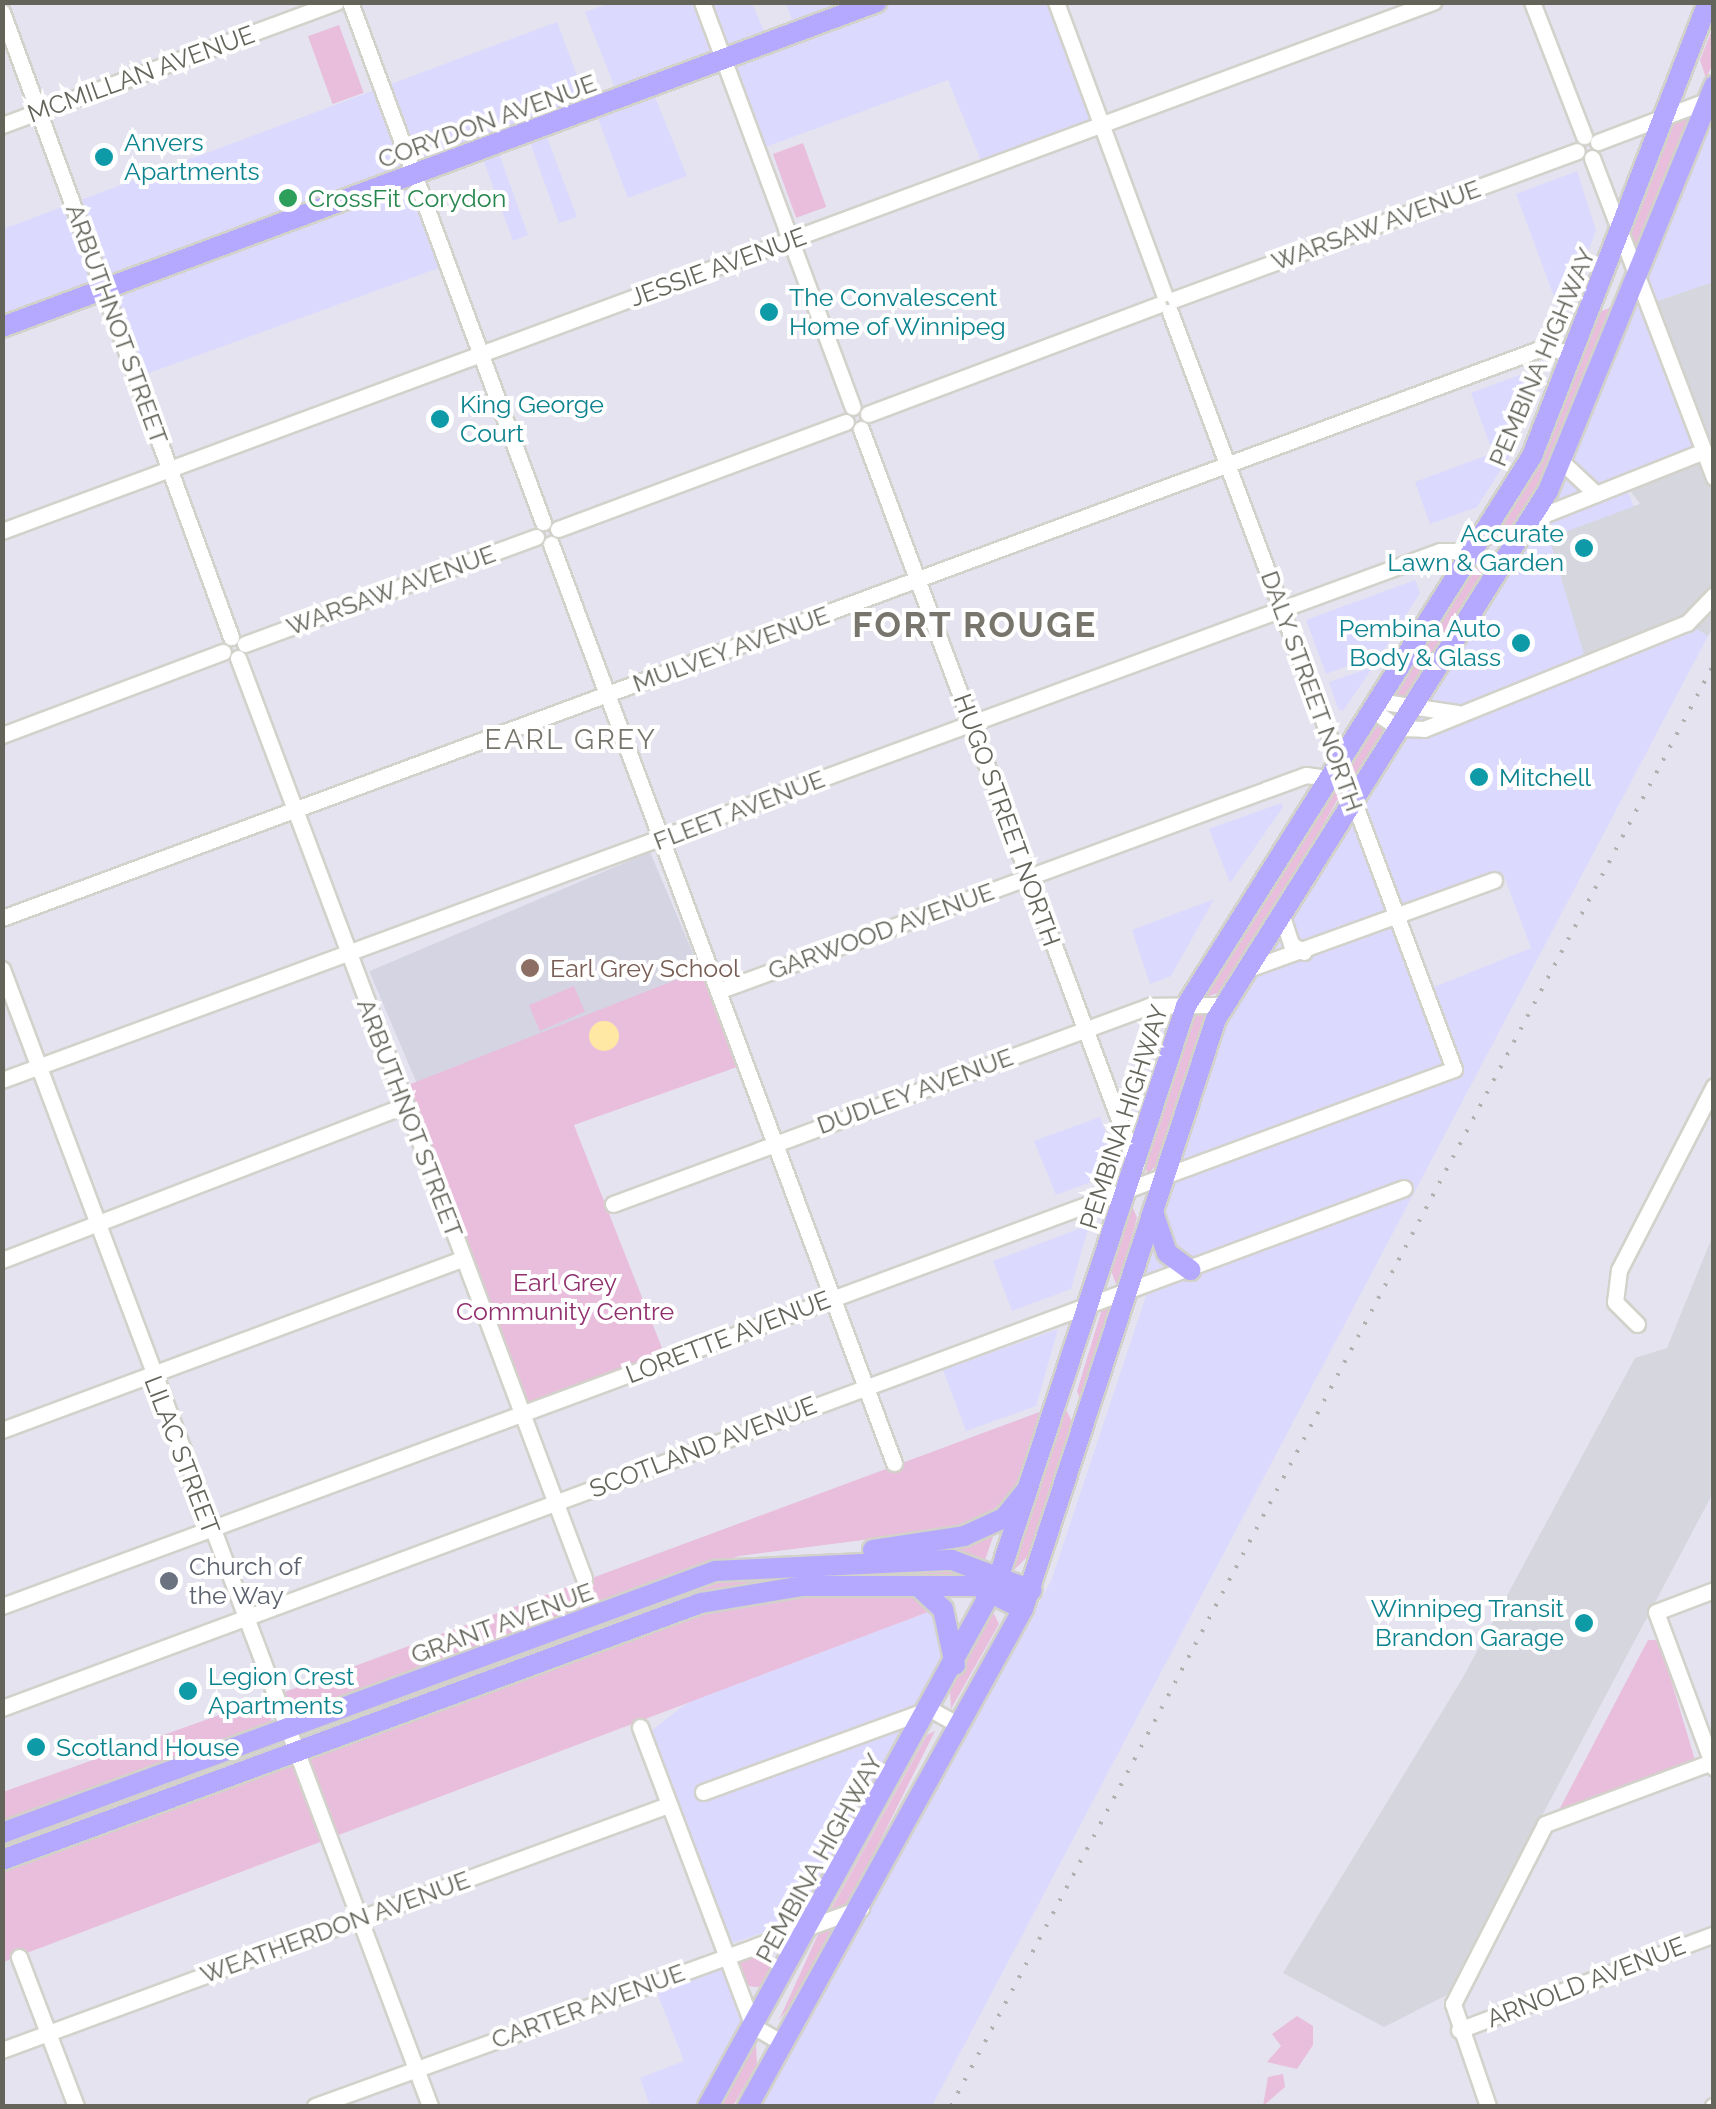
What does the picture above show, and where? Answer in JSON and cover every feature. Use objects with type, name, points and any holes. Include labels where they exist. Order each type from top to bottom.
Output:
[{"type":"main road","name":"CORYDON AVENUE","points":[[2,327],[877,2]]},
{"type":"main road","name":"PEMBINA HIGHWAY","points":[[708,2106],[955,1665],[995,1585],[1037,1478],[1091,1303],[1135,1185],[1134,1160],[1186,1006],[1476,551],[1535,449],[1708,2]]},
{"type":"main road","points":[[748,2106],[862,1908],[1027,1600],[1088,1426],[1164,1176],[1223,1006],[1522,540],[1638,307],[1637,284],[1712,95],[1692,47]]},
{"type":"main road","points":[[1476,551],[1522,540]]},
{"type":"main road","points":[[1154,1212],[1167,1252],[1190,1270]]},
{"type":"main road","points":[[1069,1372],[1071,1400],[1088,1426]]},
{"type":"main road","points":[[828,1562],[964,1536],[1004,1518],[1037,1478]]},
{"type":"main road","name":"GRANT AVENUE","points":[[2,1833],[715,1571],[828,1562],[952,1560],[1027,1600]]},
{"type":"main road","name":"GRANT AVENUE","points":[[2,1860],[701,1603],[803,1586],[995,1585]]},
{"type":"main road","points":[[918,1586],[943,1608],[955,1665]]},
{"type":"street","name":"MCMILLAN AVENUE","points":[[2,126],[336,2]]},
{"type":"street","points":[[350,2],[894,1463]]},
{"type":"street","name":"HUGO STREET NORTH","points":[[702,2],[1134,1160]]},
{"type":"street","name":"DALY STREET NORTH","points":[[1056,2],[1454,1069]]},
{"type":"street","name":"JESSIE AVENUE","points":[[2,531],[1433,2]]},
{"type":"street","points":[[1532,2],[1637,284]]},
{"type":"street","name":"ARBUTHNOT STREET","points":[[2,12],[348,956],[584,1578]]},
{"type":"street","name":"WARSAW AVENUE","points":[[2,735],[1587,147],[1712,95]]},
{"type":"street","points":[[1595,297],[1638,307],[1714,478]]},
{"type":"street","name":"MULVEY AVENUE","points":[[2,918],[1545,347],[1572,354]]},
{"type":"street","points":[[1533,520],[1704,451]]},
{"type":"street","points":[[1563,463],[1596,494]]},
{"type":"street","name":"FLEET AVENUE","points":[[2,1080],[348,956],[970,722],[1451,547],[1476,551]]},
{"type":"street","points":[[1375,706],[1399,728],[1424,729],[1687,623],[1714,595]]},
{"type":"street","points":[[1375,706],[1457,713]]},
{"type":"street","name":"GARWOOD AVENUE","points":[[718,991],[1306,774],[1328,778]]},
{"type":"street","points":[[1243,971],[1494,880]]},
{"type":"street","points":[[1281,913],[1290,944],[1304,952]]},
{"type":"street","name":"LILAC STREET","points":[[2,969],[151,1375],[430,2106]]},
{"type":"street","name":"DUDLEY AVENUE","points":[[612,1204],[1149,1006],[1223,1006]]},
{"type":"street","name":"LORETTE AVENUE","points":[[2,1606],[1454,1069]]},
{"type":"street","points":[[1637,1324],[1615,1302],[1619,1270],[1714,1086]]},
{"type":"street","points":[[2,1260],[405,1105]]},
{"type":"street","points":[[1135,1185],[1154,1212]]},
{"type":"street","name":"SCOTLAND AVENUE","points":[[2,1708],[1404,1188]]},
{"type":"street","points":[[2,1430],[463,1259]]},
{"type":"street","points":[[1488,2106],[1453,2004],[1545,1824],[1713,1764],[1656,1612],[1714,1590]]},
{"type":"street","points":[[703,1792],[930,1709],[961,1726]]},
{"type":"street","points":[[640,1727],[753,2026],[783,2043]]},
{"type":"street","name":"WEATHERDON AVENUE","points":[[2,2050],[668,1805]]},
{"type":"street","name":"CARTER AVENUE","points":[[314,2106],[862,1908]]},
{"type":"street","name":"ARNOLD AVENUE","points":[[1460,2030],[1714,1934]]},
{"type":"street","points":[[19,1957],[76,2106]]},
{"type":"shaded area","points":[[610,3],[752,3],[769,43],[796,32],[786,3],[1056,3],[1101,125],[984,168],[948,80],[757,150],[723,61],[651,87],[687,176],[628,198],[594,108],[619,98],[585,12]]},
{"type":"shaded area","points":[[557,22],[590,110],[543,127],[577,217],[559,223],[527,134],[496,145],[528,235],[513,241],[480,151],[414,175],[447,265],[138,377],[104,288],[3,327],[3,229]]},
{"type":"shaded area","points":[[1713,98],[1713,282],[1649,304],[1704,451],[1623,482],[1687,623],[1708,636],[932,2106],[761,2106],[1051,1581],[1149,1287],[1129,1293],[1204,1046],[1497,581]],"holes":[[[1504,876],[1531,948],[1424,991],[1396,916]]]},
{"type":"shaded area","points":[[1577,171],[1596,230],[1563,321],[1516,194]]},
{"type":"shaded area","points":[[1713,282],[1714,625],[1708,636],[1687,623],[1586,661],[1549,538],[1640,504],[1623,481],[1703,451],[1649,304]]},
{"type":"shaded area","points":[[1544,366],[1516,435],[1490,445],[1471,393]]},
{"type":"shaded area","points":[[1504,449],[1511,454],[1477,507],[1430,524],[1415,482]]},
{"type":"shaded area","points":[[1415,580],[1420,593],[1382,653],[1326,674],[1306,620]]},
{"type":"shaded area","points":[[1373,667],[1343,711],[1338,709],[1329,682]]},
{"type":"shaded area","points":[[1281,803],[1283,807],[1230,883],[1209,829]]},
{"type":"shaded area","name":"Earl Grey School","points":[[650,852],[700,971],[420,1090],[369,971]]},
{"type":"shaded area","points":[[1214,899],[1171,976],[1150,984],[1132,930]]},
{"type":"shaded area","points":[[604,1021],[615,1025],[619,1036],[615,1047],[604,1051],[593,1047],[589,1036],[593,1025]]},
{"type":"shaded area","points":[[1100,1117],[1113,1153],[1107,1176],[1056,1195],[1034,1141]]},
{"type":"shaded area","points":[[1089,1225],[1071,1289],[1012,1311],[993,1261]]},
{"type":"shaded area","points":[[1713,1235],[1713,1493],[1447,1995],[1384,2027],[1283,1973],[1462,1679],[1635,1358],[1667,1348]]},
{"type":"shaded area","points":[[1058,1329],[1036,1406],[966,1431],[943,1370]]},
{"type":"shaded area","points":[[936,1609],[942,1660],[796,1922],[732,1943],[651,1731],[687,1703]]},
{"type":"shaded area","points":[[720,1962],[741,2023],[694,2106],[650,2106],[640,2078],[684,2061],[654,1985]]},
{"type":"green space","points":[[339,25],[364,93],[333,104],[308,36]]},
{"type":"green space","points":[[1713,27],[1713,64],[1706,78],[1700,60]]},
{"type":"green space","points":[[1695,111],[1638,259],[1628,235],[1671,119]]},
{"type":"green space","points":[[803,143],[826,207],[796,218],[773,154]]},
{"type":"green space","points":[[1612,307],[1572,427],[1513,540],[1488,546],[1539,464],[1596,313]]},
{"type":"green space","points":[[1478,559],[1500,560],[1410,698],[1395,697]]},
{"type":"green space","points":[[1377,719],[1388,732],[1354,783],[1348,761]]},
{"type":"green space","points":[[1336,778],[1338,799],[1282,895],[1218,993],[1196,1000]]},
{"type":"green space","name":"Earl Grey Community Centre","points":[[701,970],[737,1067],[574,1125],[664,1353],[526,1404],[403,1087]]},
{"type":"green space","points":[[574,986],[585,1012],[540,1031],[529,1005]]},
{"type":"green space","points":[[1209,1013],[1162,1159],[1148,1174],[1142,1159],[1188,1014]]},
{"type":"green space","points":[[1130,1200],[1137,1218],[1117,1286],[1109,1266]]},
{"type":"green space","points":[[1117,1304],[1085,1411],[1077,1391],[1102,1309]]},
{"type":"green space","points":[[1065,1408],[1078,1433],[1044,1540],[1013,1571]]},
{"type":"green space","points":[[1042,1411],[1015,1492],[972,1526],[739,1556],[298,1716],[282,1693]]},
{"type":"green space","points":[[994,1534],[984,1563],[932,1551],[932,1548]]},
{"type":"green space","points":[[951,1568],[972,1576],[730,1587],[313,1731],[732,1578]]},
{"type":"green space","points":[[911,1594],[936,1609],[3,1962],[3,1869],[686,1617],[775,1596]]},
{"type":"green space","points":[[993,1612],[999,1624],[951,1709],[950,1691]]},
{"type":"green space","points":[[1648,1640],[1659,1640],[1695,1760],[1558,1812]]},
{"type":"green space","points":[[267,1698],[272,1723],[3,1826],[3,1792]]},
{"type":"green space","points":[[935,1731],[847,1907],[828,1915],[927,1735]]},
{"type":"green space","points":[[228,1760],[157,1796],[3,1852],[3,1844]]},
{"type":"green space","points":[[839,1924],[804,1988],[779,2020],[820,1930]]},
{"type":"green space","points":[[756,1951],[769,1956],[774,1969],[769,1982],[756,1987],[743,1982],[738,1969],[743,1956]]},
{"type":"green space","points":[[1297,2016],[1313,2026],[1313,2045],[1297,2069],[1267,2062],[1281,2046],[1272,2034]]},
{"type":"green space","points":[[756,2045],[757,2064],[733,2106],[719,2106]]},
{"type":"green space","points":[[1283,2074],[1285,2087],[1263,2106],[1268,2077]]},
{"type":"railway","points":[[951,2106],[1714,664]]},
{"type":"place","name":"Anvers Apartments","points":[[104,157]]},
{"type":"place","name":"CrossFit Corydon","points":[[288,198]]},
{"type":"place","name":"The Convalescent Home of Winnipeg","points":[[769,312]]},
{"type":"place","name":"King George Court","points":[[440,419]]},
{"type":"place","name":"Accurate Lawn & Garden","points":[[1584,548]]},
{"type":"place","name":"Pembina Auto Body & Glass","points":[[1521,643]]},
{"type":"place","name":"Mitchell","points":[[1479,777]]},
{"type":"place","name":"Earl Grey School","points":[[530,968]]},
{"type":"place","name":"Church of the Way","points":[[169,1581]]},
{"type":"place","name":"Winnipeg Transit Brandon Garage","points":[[1584,1623]]},
{"type":"place","name":"Legion Crest Apartments","points":[[188,1691]]},
{"type":"place","name":"Scotland House","points":[[36,1747]]},
{"type":"district","name":"FORT ROUGE","points":[[975,625]]},
{"type":"district","name":"EARL GREY","points":[[571,740]]}]
